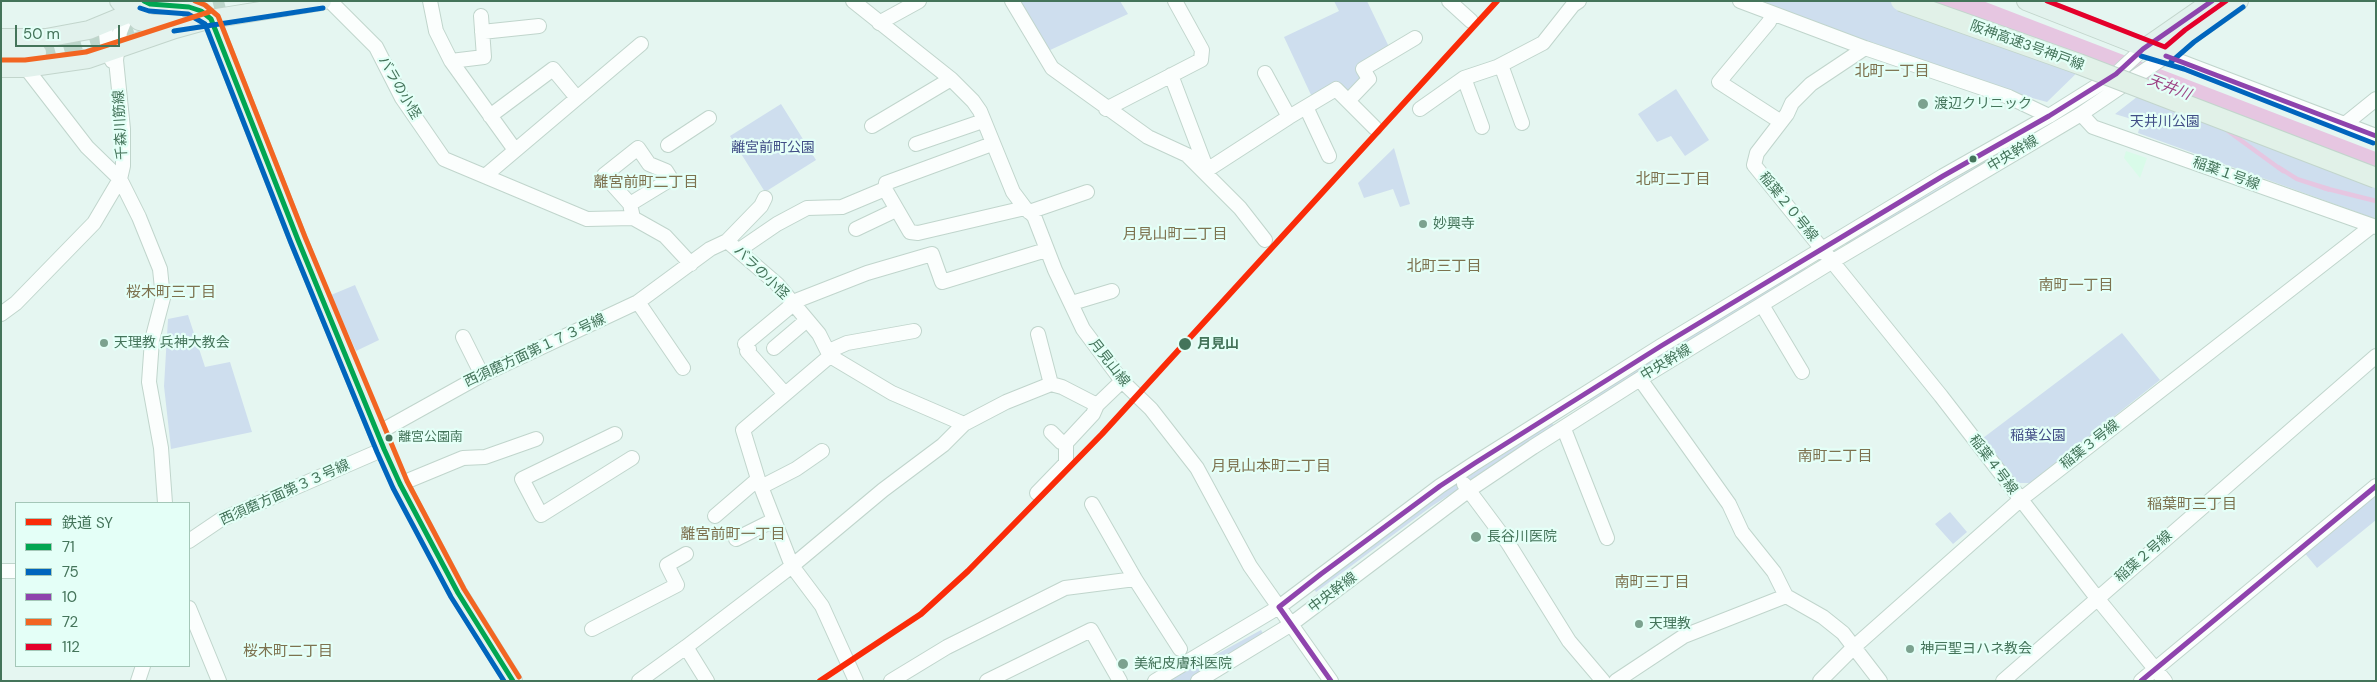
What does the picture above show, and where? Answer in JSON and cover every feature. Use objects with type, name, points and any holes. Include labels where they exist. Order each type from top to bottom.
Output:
[{"type":"highway","name":"阪神高速3号神戸線","points":[[1901,1],[2079,64],[2376,178]]},
{"type":"highway","name":"阪神高速3号神戸線","points":[[1942,1],[2169,90],[2376,166]]},
{"type":"main road","points":[[105,25],[108,1]]},
{"type":"main road","points":[[126,5],[140,21],[154,24],[211,19],[322,1]]},
{"type":"main road","points":[[2033,2],[2143,49],[2166,56],[2189,36],[2239,1]]},
{"type":"main road","points":[[1,38],[46,38],[89,30],[105,25],[126,5],[151,2],[189,7],[201,11],[211,19],[380,442],[400,484],[458,593],[513,681]]},
{"type":"main road","points":[[2143,49],[2211,2]]},
{"type":"main road","points":[[1,68],[26,68],[88,59],[211,19]]},
{"type":"main road","points":[[1,52],[37,53]]},
{"type":"street","name":"バラの小怪","points":[[330,1],[376,47],[402,98],[444,159],[587,219],[631,211]]},
{"type":"street","points":[[430,1],[436,31],[451,62],[515,150]]},
{"type":"street","name":"月見山線","points":[[853,1],[951,79],[973,101],[984,120],[992,144],[1013,192],[1034,216],[1046,250],[1083,329],[1122,381],[1151,409],[1197,468],[1250,566],[1331,681]]},
{"type":"street","points":[[879,23],[919,1]]},
{"type":"street","points":[[1012,1],[1052,68],[1106,109],[1148,137],[1187,155],[1240,208],[1265,240]]},
{"type":"street","points":[[1106,109],[1200,60],[1202,50],[1175,1]]},
{"type":"street","points":[[1448,1],[1471,21]]},
{"type":"street","points":[[1420,109],[1464,78],[1501,65],[1543,43],[1573,5],[1579,1]]},
{"type":"street","points":[[1740,1],[1865,48],[2009,97],[2049,116]]},
{"type":"street","name":"千森川筋線","points":[[1,314],[16,303],[94,223],[120,179],[123,166],[123,129],[117,71],[112,50],[120,32],[126,5]]},
{"type":"street","points":[[1772,14],[1769,22],[1719,82],[1781,122],[1792,103],[1811,84],[1865,48]]},
{"type":"street","points":[[451,62],[484,57],[481,16]]},
{"type":"street","points":[[105,25],[112,50]]},
{"type":"street","points":[[482,32],[539,26]]},
{"type":"street","points":[[1348,101],[1369,80],[1363,69],[1415,38]]},
{"type":"street","points":[[485,176],[642,44]]},
{"type":"street","name":"中央幹線","points":[[1155,681],[1279,607],[1457,475],[1662,346],[1822,249],[2049,116],[2116,74],[2143,49]]},
{"type":"street","points":[[2166,56],[2376,136]]},
{"type":"street","name":"中央幹線","points":[[1198,681],[1290,625],[1469,490],[1640,378],[2081,114],[2166,56]]},
{"type":"street","points":[[1501,65],[1522,123]]},
{"type":"street","points":[[26,68],[87,147],[120,179],[140,217],[160,269],[163,298],[152,340],[149,382],[161,448],[165,502]]},
{"type":"street","points":[[490,116],[553,69],[577,98]]},
{"type":"street","points":[[1265,73],[1289,116]]},
{"type":"street","points":[[1171,75],[1205,171]]},
{"type":"street","points":[[1464,78],[1482,127]]},
{"type":"street","points":[[872,126],[951,79]]},
{"type":"street","points":[[1205,171],[1289,116],[1336,89],[1375,128]]},
{"type":"street","points":[[2345,124],[2376,99]]},
{"type":"street","points":[[1306,106],[1329,156]]},
{"type":"street","name":"稲葉１号線","points":[[2081,114],[2094,127],[2374,227]]},
{"type":"street","points":[[668,145],[708,118]]},
{"type":"street","points":[[916,144],[984,120]]},
{"type":"street","name":"稲葉２０号線","points":[[1781,122],[1757,153],[1754,165],[1822,249]]},
{"type":"street","points":[[992,144],[886,183],[885,189],[910,232],[918,233],[1027,210],[1087,192]]},
{"type":"street","points":[[631,211],[671,179],[666,171],[649,164],[638,148],[604,175],[631,211],[665,236],[691,264]]},
{"type":"street","points":[[739,250],[777,224],[801,211],[813,207],[842,207],[885,189]]},
{"type":"street","points":[[727,241],[761,206],[765,198]]},
{"type":"street","points":[[856,228],[896,210]]},
{"type":"street","name":"稲葉３号線","points":[[1820,681],[1854,648],[2020,500],[2374,227]]},
{"type":"street","points":[[918,233],[924,256]]},
{"type":"street","name":"バラの小怪","points":[[691,264],[710,249],[727,241],[777,284],[819,334],[829,353],[892,392],[964,424]]},
{"type":"street","name":"稲葉４号線","points":[[1822,249],[1941,396],[2097,598],[2165,681]]},
{"type":"street","points":[[785,394],[747,350],[749,349],[745,344],[793,304],[850,278],[932,254],[942,282],[1046,250]]},
{"type":"street","name":"西須磨方面第１７３号線","points":[[380,442],[482,375],[638,302],[691,264]]},
{"type":"street","points":[[1072,303],[1112,291]]},
{"type":"street","points":[[638,302],[682,368]]},
{"type":"street","points":[[1762,305],[1802,372]]},
{"type":"street","points":[[774,348],[807,320]]},
{"type":"street","points":[[856,681],[822,606],[792,566],[759,483],[743,430],[829,353],[847,343],[914,331]]},
{"type":"street","points":[[1038,334],[1051,384]]},
{"type":"street","points":[[463,336],[482,375]]},
{"type":"street","name":"稲葉２号線","points":[[2003,681],[2376,356]]},
{"type":"street","points":[[1640,378],[1729,504],[1742,532],[1774,572],[1786,596],[1823,617],[1843,634],[1880,681]]},
{"type":"street","points":[[1037,493],[1066,463],[1066,443],[1093,414],[1097,405],[1122,381]]},
{"type":"street","points":[[639,681],[686,648],[792,566],[883,490],[943,444],[964,424],[1006,402],[1051,384],[1062,387],[1097,405]]},
{"type":"street","points":[[1564,429],[1608,538]]},
{"type":"street","points":[[1050,432],[1060,442],[1066,443]]},
{"type":"street","points":[[615,434],[522,479],[541,515],[632,458]]},
{"type":"street","points":[[400,484],[463,458],[485,457],[536,439]]},
{"type":"street","name":"西須磨方面第３３号線","points":[[190,540],[220,520],[380,442]]},
{"type":"street","points":[[715,516],[759,483],[796,469],[822,451]]},
{"type":"street","points":[[1457,475],[1508,542],[1569,641],[1603,681]]},
{"type":"street","points":[[2141,681],[2376,486]]},
{"type":"street","points":[[1092,504],[1135,579],[1180,649]]},
{"type":"street","points":[[736,540],[774,520]]},
{"type":"street","points":[[592,629],[677,584],[667,565],[686,554]]},
{"type":"street","points":[[1,571],[15,571]]},
{"type":"street","points":[[891,681],[947,647],[1065,588],[1135,579]]},
{"type":"street","points":[[1616,681],[1684,636],[1786,596]]},
{"type":"street","points":[[190,610],[219,681]]},
{"type":"street","points":[[987,681],[1091,630],[1120,681]]},
{"type":"street","points":[[686,648],[706,681]]},
{"type":"street","points":[[138,681],[143,667]]},
{"type":"shaded area","points":[[2126,151],[2147,158],[2140,178],[2124,158]]},
{"type":"green space","points":[[1021,1],[1120,1],[1128,14],[1048,51]]},
{"type":"green space","points":[[1334,1],[1367,1],[1390,49],[1348,95],[1312,97],[1284,37],[1339,11]]},
{"type":"green space","points":[[1763,1],[1909,1],[2086,64],[2047,102],[2021,95],[1874,43],[1828,30]]},
{"type":"green space","points":[[1676,89],[1709,140],[1685,156],[1671,136],[1657,142],[1638,114]]},
{"type":"green space","name":"天井川公園","points":[[2142,93],[2376,179],[2376,219],[2138,133],[2141,122],[2115,114]]},
{"type":"green space","name":"離宮前町公園","points":[[781,104],[816,160],[765,192],[730,136]]},
{"type":"green space","points":[[2076,108],[2077,113],[1850,247],[1845,243]]},
{"type":"green space","points":[[1394,148],[1410,204],[1400,207],[1393,189],[1364,198],[1358,183]]},
{"type":"green space","points":[[1805,267],[1808,271],[1592,403],[1589,399]]},
{"type":"green space","points":[[355,285],[379,340],[356,351],[331,295]]},
{"type":"green space","points":[[188,315],[205,367],[230,362],[252,432],[171,449],[164,386],[168,319]]},
{"type":"green space","name":"稲葉公園","points":[[2122,333],[2160,380],[2030,483],[2017,483],[1983,438]]},
{"type":"green space","points":[[1552,423],[1555,427],[1432,506],[1316,592],[1314,589],[1429,502]]},
{"type":"green space","points":[[2376,491],[2376,520],[2317,568],[2303,551]]},
{"type":"green space","points":[[1950,512],[1967,532],[1953,544],[1935,524]]},
{"type":"green space","points":[[1261,630],[1264,635],[1190,681],[1168,681]]},
{"type":"water","name":"天井川","points":[[1913,1],[1983,1],[2376,152],[2376,178]]},
{"type":"water","points":[[2279,165],[2298,177],[2330,187],[2329,192],[2296,181],[2277,169]]},
{"type":"waterway","points":[[2167,117],[2196,118]]},
{"type":"waterway","points":[[2228,131],[2283,171]]},
{"type":"waterway","points":[[2324,188],[2376,201]]},
{"type":"tunnel","points":[[187,11],[224,1]]},
{"type":"tunnel","points":[[37,53],[154,20]]},
{"type":"rail line","name":"SY","points":[[820,681],[921,614],[968,571],[1102,434],[1497,1]]},
{"type":"transit line","name":"71","points":[[144,1],[150,4],[189,7],[201,11],[211,19],[298,240],[384,449],[400,484],[458,593],[513,681]]},
{"type":"transit line","name":"72","points":[[195,1],[205,5],[218,16],[305,237],[407,481],[464,589],[519,677]]},
{"type":"transit line","name":"112","points":[[2047,1],[2165,47],[2185,30],[2226,1]]},
{"type":"transit line","name":"10","points":[[1331,681],[1279,607],[1321,574],[1440,486],[1475,463],[1661,346],[1943,176],[2049,116],[2116,74],[2143,49],[2212,1]]},
{"type":"transit line","name":"75","points":[[2171,62],[2194,42],[2243,7]]},
{"type":"transit line","name":"75","points":[[140,8],[149,11],[188,14],[205,24],[291,243],[393,488],[451,597],[504,681]]},
{"type":"transit line","name":"75","points":[[174,31],[323,8]]},
{"type":"transit line","name":"72","points":[[1,60],[25,60],[86,52],[209,12]]},
{"type":"transit line","name":"75","points":[[2141,56],[2184,69],[2373,143]]},
{"type":"transit line","name":"10","points":[[2166,56],[2376,136]]},
{"type":"transit line","name":"10","points":[[2141,681],[2376,486]]},
{"type":"place","name":"渡辺クリニック","points":[[1923,104]]},
{"type":"place","name":"妙興寺","points":[[1423,224]]},
{"type":"place","name":"天理教 兵神大教会","points":[[104,343]]},
{"type":"place","name":"月見山","points":[[1185,344]]},
{"type":"place","name":"離宮公園南","points":[[389,438]]},
{"type":"place","name":"長谷川医院","points":[[1476,537]]},
{"type":"place","name":"天理教","points":[[1639,624]]},
{"type":"place","name":"神戸聖ヨハネ教会","points":[[1910,649]]},
{"type":"place","name":"美紀皮膚科医院","points":[[1123,664]]},
{"type":"district","name":"北町一丁目","points":[[1892,72]]},
{"type":"district","name":"北町二丁目","points":[[1673,180]]},
{"type":"district","name":"離宮前町二丁目","points":[[646,183]]},
{"type":"district","name":"月見山町二丁目","points":[[1175,235]]},
{"type":"district","name":"北町三丁目","points":[[1444,267]]},
{"type":"district","name":"南町一丁目","points":[[2076,286]]},
{"type":"district","name":"桜木町三丁目","points":[[171,293]]},
{"type":"district","name":"南町二丁目","points":[[1835,457]]},
{"type":"district","name":"月見山本町二丁目","points":[[1271,467]]},
{"type":"district","name":"稲葉町三丁目","points":[[2192,505]]},
{"type":"district","name":"離宮前町一丁目","points":[[733,535]]},
{"type":"district","name":"南町三丁目","points":[[1652,583]]},
{"type":"district","name":"桜木町二丁目","points":[[288,652]]}]
